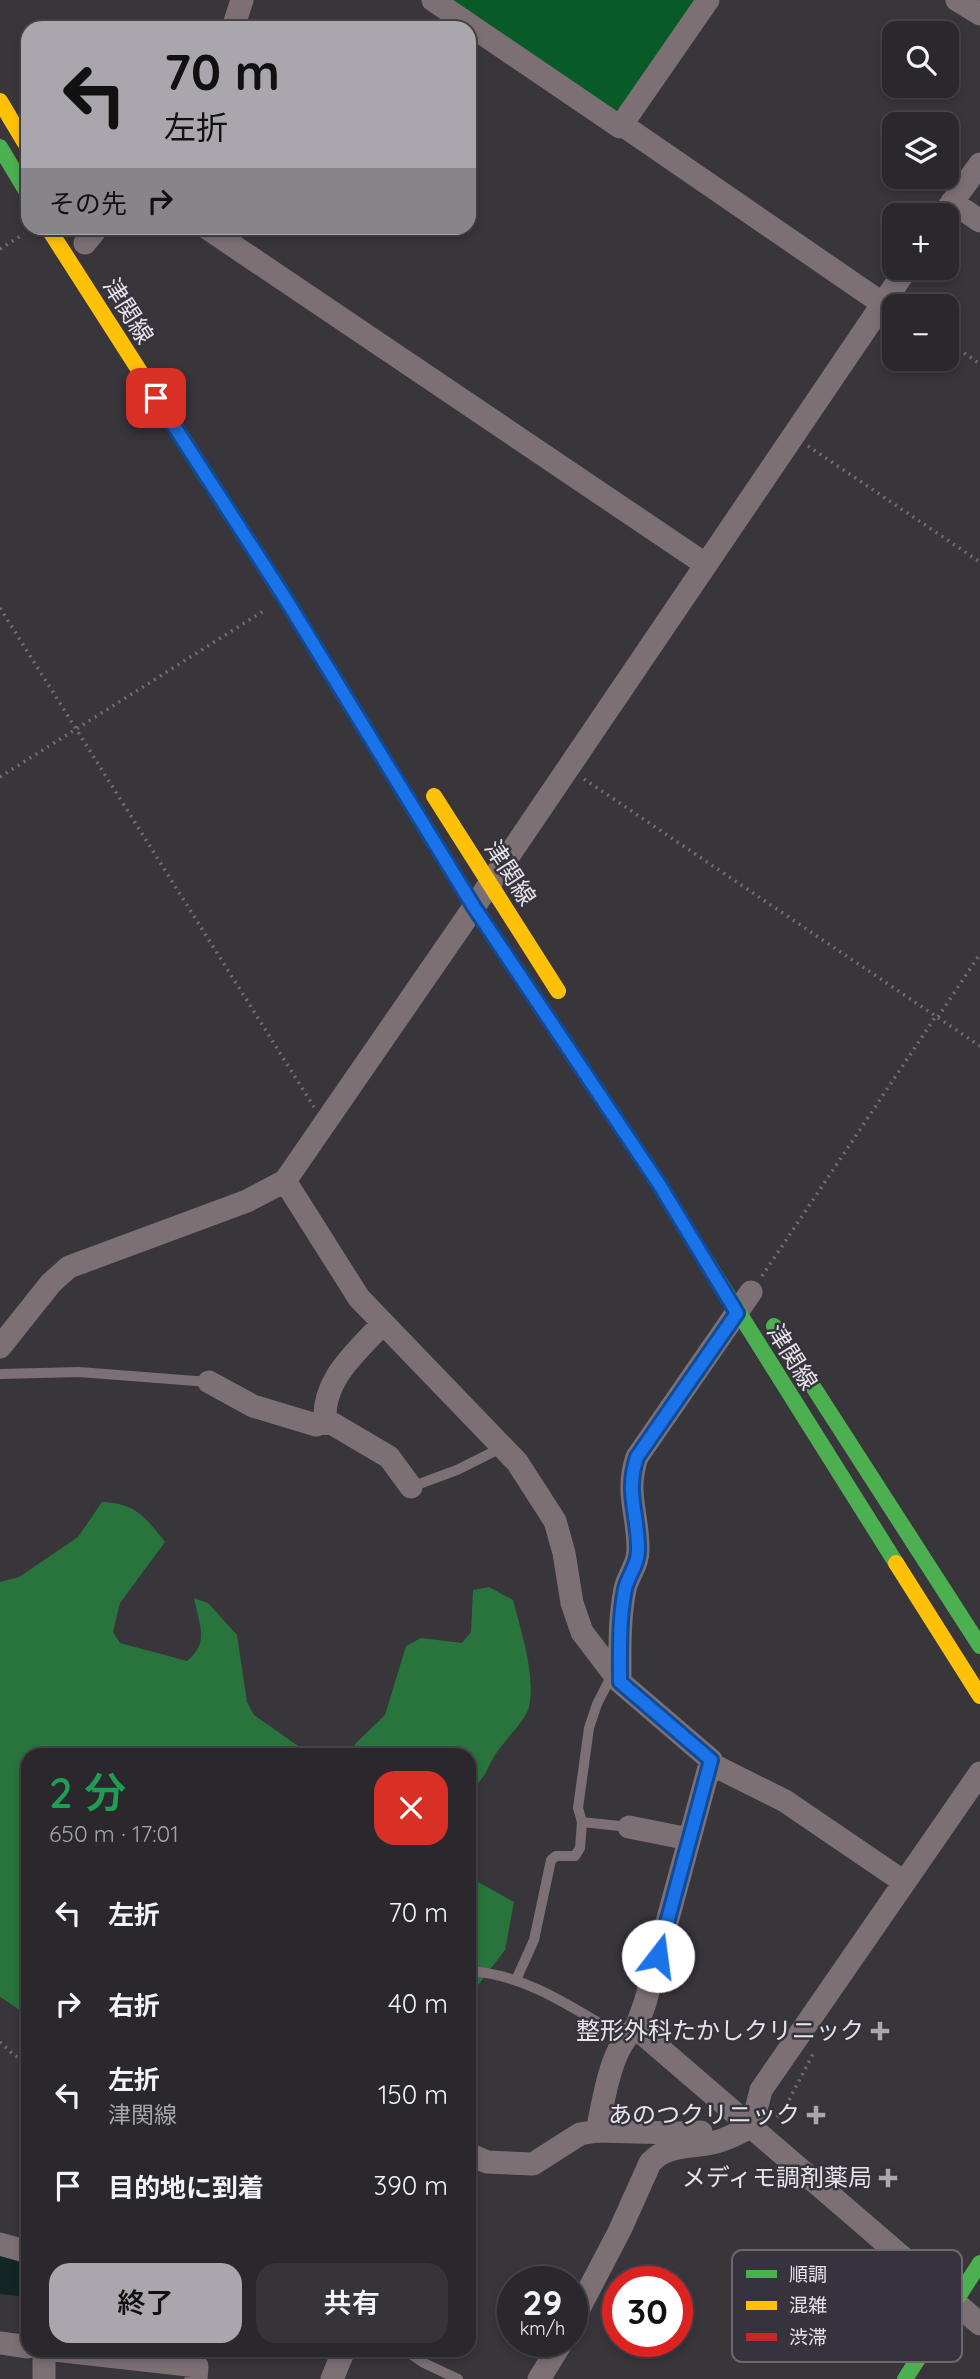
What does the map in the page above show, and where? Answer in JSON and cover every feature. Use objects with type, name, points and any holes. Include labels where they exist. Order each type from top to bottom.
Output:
[{"type":"main road","points":[[0,101],[21,136]]},
{"type":"main road","points":[[0,147],[21,182]]},
{"type":"main road","name":"津関線","points":[[52,235],[285,598],[474,907],[659,1184],[737,1313],[980,1696]]},
{"type":"main road","name":"津関線","points":[[422,778],[565,1000]]},
{"type":"main road","name":"津関線","points":[[755,1297],[980,1646]]},
{"type":"main road","points":[[962,2290],[980,2263]]},
{"type":"main road","points":[[905,2379],[916,2362]]},
{"type":"street","points":[[236,21],[243,0]]},
{"type":"street","points":[[433,0],[464,21]]},
{"type":"street","points":[[476,29],[620,127],[708,0]]},
{"type":"street","points":[[957,0],[980,14]]},
{"type":"street","points":[[621,124],[882,303]]},
{"type":"street","points":[[951,203],[980,164]]},
{"type":"street","points":[[959,213],[980,221]]},
{"type":"street","points":[[217,235],[705,564]]},
{"type":"street","points":[[0,1347],[51,1283],[69,1267],[247,1201],[285,1181],[882,305]]},
{"type":"street","points":[[285,1181],[359,1298],[517,1462],[555,1521],[564,1552],[572,1603],[582,1632],[617,1677],[711,1760],[646,2003],[611,2073],[597,2131]]},
{"type":"street","points":[[617,1677],[626,1587],[637,1562],[638,1548],[630,1489],[631,1474],[637,1457],[737,1313],[755,1297]]},
{"type":"street","points":[[325,1422],[324,1409],[331,1384],[342,1367],[383,1323]]},
{"type":"street","points":[[209,1382],[253,1406],[316,1425],[325,1422],[334,1424],[389,1457],[411,1487]]},
{"type":"street","points":[[711,1764],[785,1801],[904,1882]]},
{"type":"street","points":[[588,2291],[620,2230],[646,2171],[657,2156],[674,2148],[729,2138],[752,2126],[761,2090],[980,1773]]},
{"type":"street","points":[[629,1827],[689,1839]]},
{"type":"street","points":[[630,2033],[752,2126],[896,2250]]},
{"type":"street","points":[[476,2157],[487,2162],[533,2164],[580,2134],[597,2131],[676,2133],[752,2126]]},
{"type":"street","points":[[0,2244],[21,2250]]},
{"type":"street","points":[[962,2307],[980,2324]]},
{"type":"street","points":[[0,2343],[21,2346]]},
{"type":"street","points":[[44,2357],[44,2379]]},
{"type":"street","points":[[82,2357],[129,2369],[197,2366],[197,2379]]},
{"type":"street","points":[[332,2379],[341,2357]]},
{"type":"street","points":[[539,2379],[553,2357]]},
{"type":"lane","points":[[0,1374],[79,1372],[209,1382]]},
{"type":"lane","points":[[411,1487],[457,1470],[503,1447]]},
{"type":"lane","points":[[516,1980],[534,1940],[551,1860],[556,1856],[577,1855],[580,1848],[582,1822],[579,1808],[589,1728],[597,1703],[617,1677]]},
{"type":"lane","points":[[582,1822],[629,1827]]},
{"type":"lane","points":[[476,1972],[516,1980],[630,2033]]},
{"type":"lane","points":[[415,2357],[458,2379]]},
{"type":"path","points":[[0,249],[23,235]]},
{"type":"path","points":[[959,349],[980,364]]},
{"type":"path","points":[[792,435],[980,562]]},
{"type":"path","points":[[0,777],[285,598]]},
{"type":"path","points":[[0,608],[324,1122]]},
{"type":"path","points":[[567,767],[980,1046]]},
{"type":"path","points":[[755,1297],[980,954]]},
{"type":"path","points":[[0,2042],[21,2059]]},
{"type":"green space","points":[[451,0],[697,0],[625,106],[614,110]]},
{"type":"green space","points":[[102,1502],[124,1505],[139,1513],[165,1542],[120,1603],[113,1632],[120,1643],[187,1661],[201,1640],[194,1598],[208,1603],[237,1635],[247,1702],[254,1715],[301,1748],[21,1748],[21,2011],[0,1997],[0,1582],[19,1577],[78,1537]]},
{"type":"green space","points":[[489,1587],[513,1600],[527,1653],[531,1682],[529,1707],[524,1718],[497,1752],[480,1781],[476,1785],[476,1748],[354,1748],[355,1744],[385,1715],[406,1646],[421,1638],[462,1643],[471,1632],[473,1590]]},
{"type":"green space","points":[[476,1881],[514,1902],[505,1950],[476,1988]]},
{"type":"shaded area","points":[[0,2253],[21,2258],[21,2296],[0,2294]]},
{"type":"traffic: fast","points":[[0,147],[21,182]]},
{"type":"traffic: fast","points":[[685,1227],[896,1563]]},
{"type":"traffic: fast","points":[[774,1326],[980,1646]]},
{"type":"traffic: fast","points":[[962,2291],[980,2263]]},
{"type":"traffic: fast","points":[[905,2379],[916,2362]]},
{"type":"traffic: slow","points":[[0,101],[21,136]]},
{"type":"traffic: slow","points":[[52,235],[285,598],[360,721]]},
{"type":"traffic: slow","points":[[434,796],[558,991]]},
{"type":"traffic: slow","points":[[896,1563],[980,1696]]},
{"type":"traffic: jam","points":[[360,721],[474,907],[685,1227]]},
{"type":"place","name":"整形外科たかしクリニック","points":[[880,2031]]},
{"type":"place","name":"あのつクリニック","points":[[816,2115]]},
{"type":"place","name":"メディモ調剤薬局","points":[[888,2178]]},
{"type":"route","points":[[156,398],[285,598],[474,907],[659,1184],[737,1313],[637,1457],[631,1474],[630,1489],[638,1548],[637,1562],[626,1587],[620,1639],[620,1682],[711,1760],[658,1956]]}]
